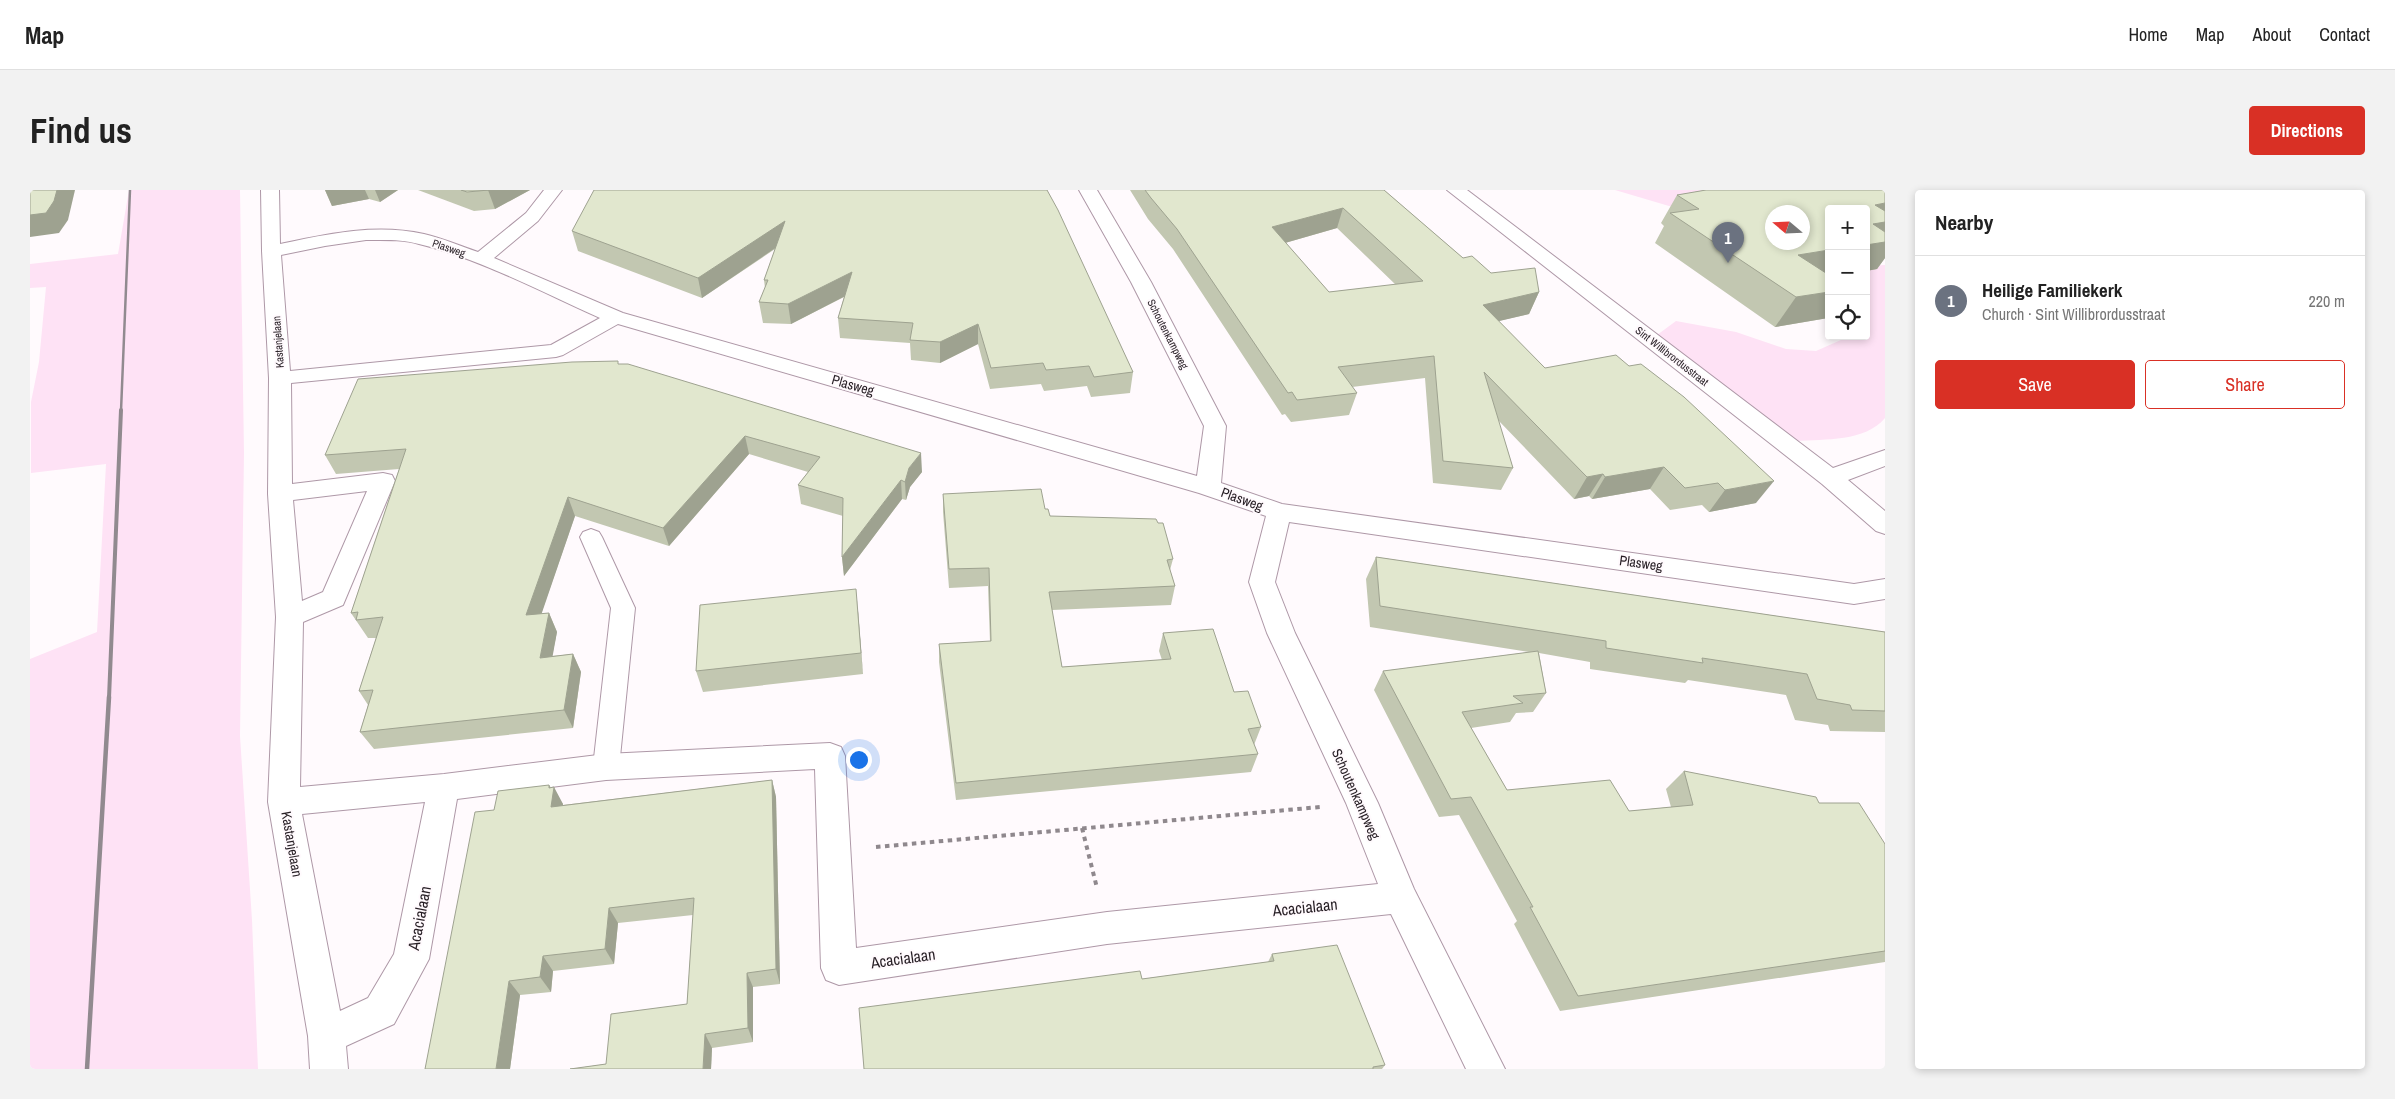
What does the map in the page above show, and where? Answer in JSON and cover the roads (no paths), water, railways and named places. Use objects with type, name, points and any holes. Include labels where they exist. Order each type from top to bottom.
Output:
[{"type":"street","name":"Kastanjelaan","points":[[270,190],[271,251],[280,378],[280,494],[290,617],[284,802],[326,1036],[329,1069]]},
{"type":"street","points":[[481,259],[532,217],[553,190]]},
{"type":"street","name":"Schoutenkampweg","points":[[1088,190],[1141,282],[1214,426],[1208,487]]},
{"type":"street","name":"Sint Willibrordusstraat","points":[[1456,190],[1830,478],[1885,525]]},
{"type":"street","name":"Plasweg","points":[[271,251],[350,237],[399,235],[423,239],[481,259],[616,318],[1208,487],[1279,512],[1854,594],[1885,589]]},
{"type":"street","points":[[280,378],[556,351],[616,318]]},
{"type":"street","points":[[1830,478],[1885,458]]},
{"type":"street","points":[[280,494],[383,481],[334,598],[290,617]]},
{"type":"street","name":"Schoutenkampweg","points":[[1279,512],[1262,582],[1281,633],[1362,803],[1400,897],[1486,1069]]},
{"type":"street","name":"Acacialaan","points":[[284,802],[444,788],[606,767],[830,756],[839,968],[1107,928],[1400,897]]},
{"type":"street","name":"Acacialaan","points":[[326,1036],[381,1011],[412,959],[444,788]]},
{"type":"lane","points":[[591,537],[623,608],[606,767]]},
{"type":"railway","points":[[121,411],[130,190]]},
{"type":"railway","points":[[109,698],[121,410]]},
{"type":"railway","points":[[87,1069],[109,697]]},
{"type":"place","name":"Heilige Familiekerk","points":[[1728,263]]}]
